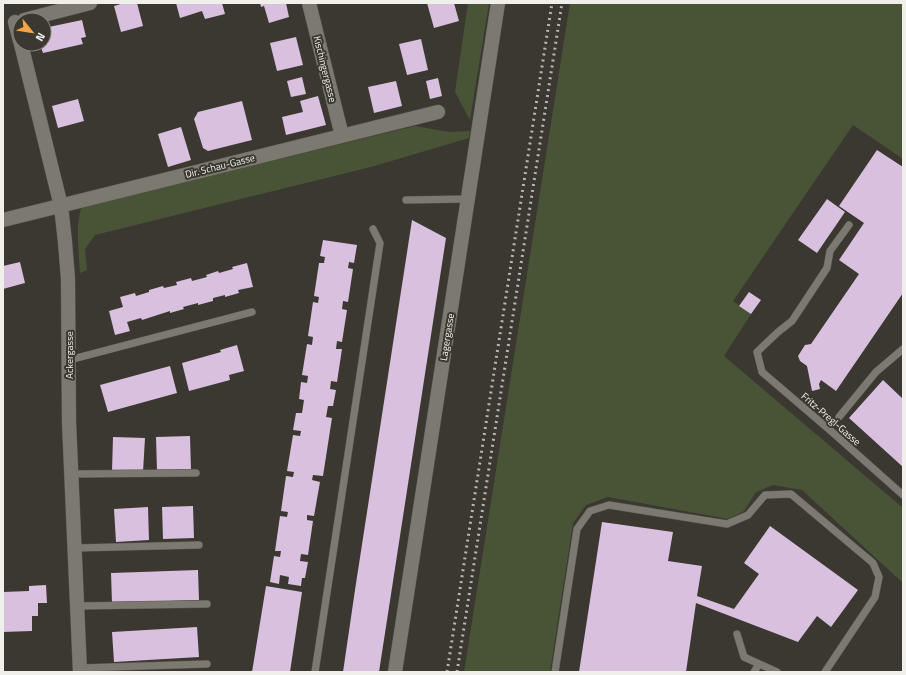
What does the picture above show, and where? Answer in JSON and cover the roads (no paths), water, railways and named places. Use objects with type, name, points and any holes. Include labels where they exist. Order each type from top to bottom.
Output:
[{"type":"street","points":[[52,13],[90,3]]},
{"type":"street","name":"Kischingergasse","points":[[309,3],[342,136]]},
{"type":"street","name":"Lagergasse","points":[[395,672],[498,3]]},
{"type":"street","name":"Ackergasse","points":[[23,52],[61,206],[68,279],[69,422],[80,670]]},
{"type":"street","name":"Dir. Schau-Gasse","points":[[3,220],[438,112]]},
{"type":"lane","points":[[406,200],[468,199]]},
{"type":"lane","name":"Fritz-Pregl-Gasse","points":[[849,225],[830,251],[827,268],[792,321],[757,352],[762,372],[903,495]]},
{"type":"lane","points":[[315,672],[380,243],[373,229]]},
{"type":"lane","points":[[69,360],[252,312]]},
{"type":"lane","points":[[839,417],[876,372],[903,349]]},
{"type":"lane","points":[[72,474],[196,473]]},
{"type":"lane","points":[[555,672],[577,529],[590,511],[609,505],[728,524],[748,515],[765,495],[791,494],[873,563],[879,577],[875,597],[825,672]]},
{"type":"lane","points":[[75,548],[199,545]]},
{"type":"lane","points":[[77,606],[207,604]]},
{"type":"lane","points":[[737,634],[744,657],[777,672]]},
{"type":"lane","points":[[80,670],[207,664]]},
{"type":"lane","points":[[754,672],[760,664]]},
{"type":"railway","points":[[447,672],[552,3]]},
{"type":"railway","points":[[457,672],[562,3]]}]
